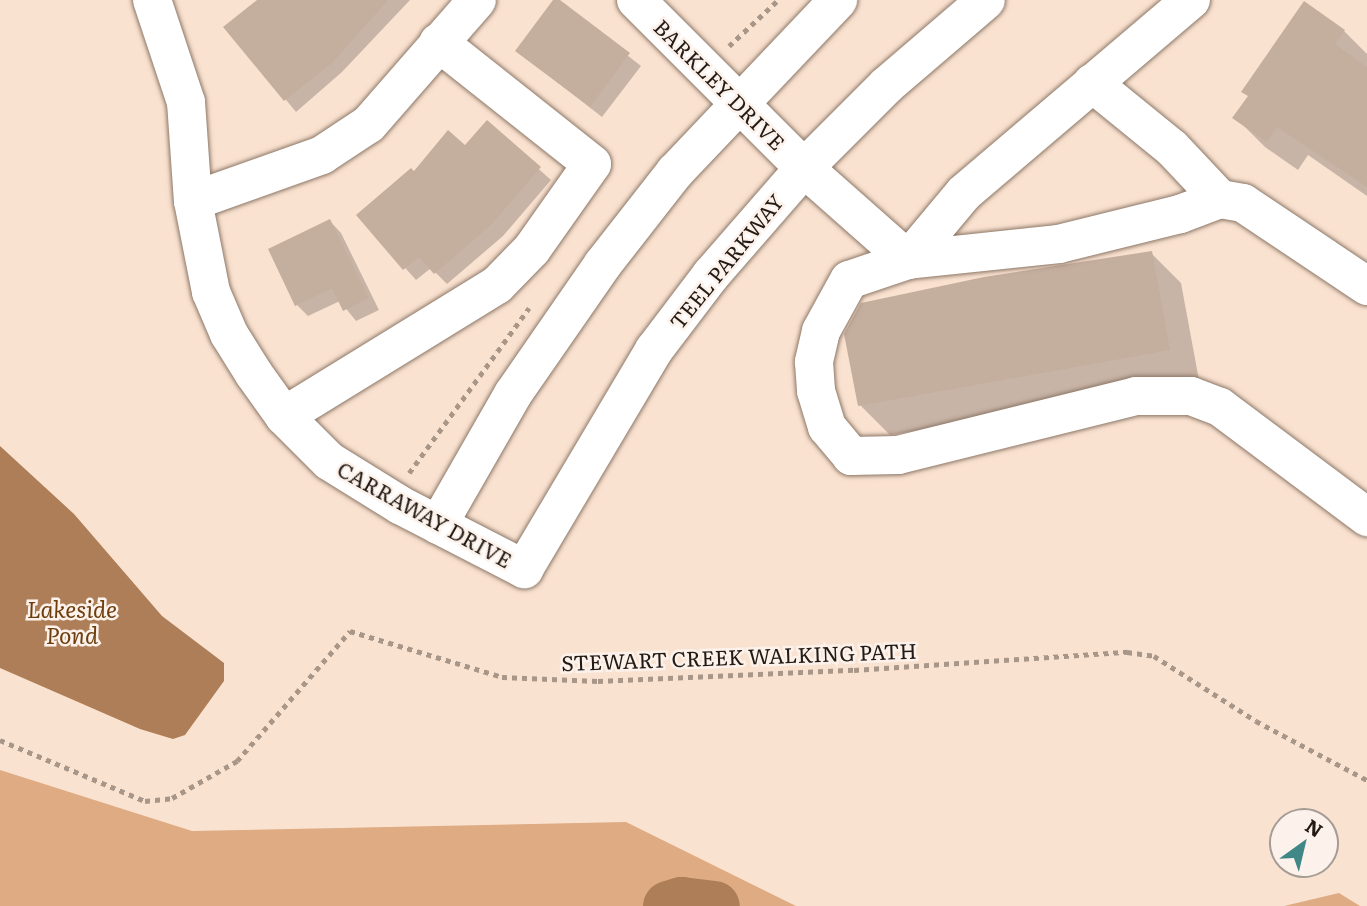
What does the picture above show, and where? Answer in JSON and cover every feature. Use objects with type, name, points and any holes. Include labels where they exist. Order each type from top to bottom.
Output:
[{"type":"street","points":[[193,201],[322,155],[369,124],[477,0]]},
{"type":"street","name":"BARKLEY DRIVE","points":[[636,0],[804,168],[908,260]]},
{"type":"street","points":[[438,526],[513,394],[603,264],[675,172],[738,102],[838,0]]},
{"type":"street","name":"TEEL PARKWAY","points":[[524,569],[654,350],[711,275],[804,168],[887,85],[986,0]]},
{"type":"street","points":[[908,260],[964,193],[1191,0]]},
{"type":"street","name":"CARRAWAY DRIVE","points":[[164,3],[186,102],[193,201],[211,292],[229,334],[284,416],[329,461],[438,526],[524,569]]},
{"type":"street","points":[[284,416],[496,285],[532,249],[592,164],[438,42]]},
{"type":"street","points":[[1092,82],[1172,148],[1220,199]]},
{"type":"street","points":[[1367,286],[1243,203],[1220,199],[1180,214],[1059,244],[908,260],[849,280],[821,331],[814,362],[816,391],[827,427],[851,456],[898,455],[1136,396],[1191,396],[1220,407],[1367,517]]},
{"type":"path","points":[[728,45],[778,0]]},
{"type":"path","name":"STEWART CREEK WALKING PATH","points":[[0,740],[145,801],[172,797],[237,761],[350,631],[502,677],[598,681],[854,670],[1127,652],[1154,656],[1256,721],[1367,780]]},
{"type":"shaded area","points":[[0,770],[192,831],[626,822],[796,906],[0,906]]},
{"type":"shaded area","points":[[1339,893],[1360,906],[1284,906]]},
{"type":"water","name":"Lakeside Pond","points":[[0,446],[74,514],[162,616],[224,663],[224,681],[185,735],[173,739],[140,729],[0,668]]},
{"type":"building","points":[[257,0],[388,0],[332,63],[284,101],[223,27]]},
{"type":"building","points":[[553,0],[560,0],[630,53],[590,107],[515,51]]},
{"type":"building","points":[[1304,1],[1345,30],[1335,44],[1367,67],[1367,187],[1277,127],[1267,142],[1232,118],[1248,96],[1241,92]]},
{"type":"building","points":[[487,120],[541,167],[491,225],[434,274],[419,257],[403,270],[356,215],[411,168],[414,171],[448,130],[465,145]]},
{"type":"building","points":[[330,219],[369,298],[343,311],[332,288],[295,306],[268,249]]},
{"type":"building","points":[[1152,251],[1170,350],[858,406],[844,334],[861,303],[984,277]]},
{"type":"waterway","points":[[668,906],[681,902],[714,906]]}]
